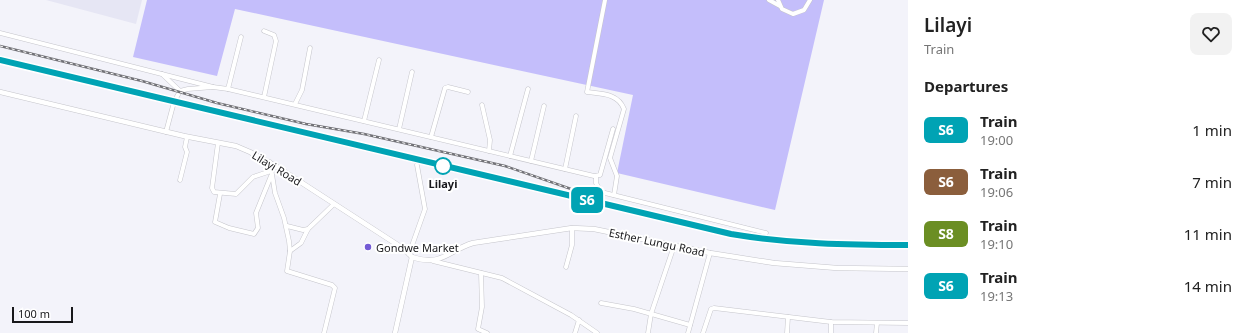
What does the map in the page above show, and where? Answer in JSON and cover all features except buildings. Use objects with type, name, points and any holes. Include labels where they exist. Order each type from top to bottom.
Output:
[{"type":"street","points":[[605,0],[587,92],[611,95],[624,109],[610,158],[618,176],[614,195]]},
{"type":"street","points":[[769,0],[787,12],[796,14],[804,10],[810,0]]},
{"type":"street","points":[[778,0],[780,6]]},
{"type":"street","points":[[264,31],[274,35],[276,40],[264,97]]},
{"type":"street","points":[[0,33],[213,87],[295,104],[596,176],[600,175],[613,129]]},
{"type":"street","points":[[228,89],[241,37]]},
{"type":"street","points":[[295,104],[302,90],[310,48]]},
{"type":"street","points":[[364,121],[378,60]]},
{"type":"street","points":[[399,129],[412,72]]},
{"type":"street","points":[[162,74],[180,91]]},
{"type":"street","points":[[166,132],[174,102],[180,91],[213,87]]},
{"type":"street","points":[[431,137],[445,88],[448,87],[468,92]]},
{"type":"street","points":[[510,156],[528,89]]},
{"type":"street","name":"Lilayi Road","points":[[0,92],[187,137],[218,143],[250,152],[270,162],[410,256]]},
{"type":"street","points":[[482,105],[490,140],[489,151]]},
{"type":"street","points":[[530,161],[544,106]]},
{"type":"street","points":[[565,169],[576,116]]},
{"type":"street","points":[[180,180],[187,152],[185,147],[187,137]]},
{"type":"street","points":[[218,143],[212,188],[214,192],[220,194],[236,194],[253,177],[272,173]]},
{"type":"street","points":[[270,162],[275,193],[287,226],[290,251],[287,271],[335,288],[324,333]]},
{"type":"street","points":[[395,333],[410,256],[425,209],[417,166]]},
{"type":"street","points":[[220,194],[215,222],[229,228],[254,234],[258,228],[256,213],[272,173]]},
{"type":"street","points":[[596,176],[598,189],[614,195],[766,233]]},
{"type":"street","points":[[290,251],[301,243],[308,229],[334,204]]},
{"type":"street","points":[[287,226],[303,230],[308,229]]},
{"type":"street","points":[[566,267],[572,245],[572,228]]},
{"type":"street","name":"Esther Lungu Road","points":[[433,261],[439,260],[460,247],[473,243],[572,228],[607,231],[710,253],[802,266],[908,269]]},
{"type":"street","points":[[648,333],[651,314],[674,246]]},
{"type":"street","points":[[688,333],[710,253]]},
{"type":"street","points":[[410,256],[502,278],[578,320],[597,333]]},
{"type":"street","points":[[482,273],[482,301],[478,329],[487,333]]},
{"type":"street","points":[[601,303],[690,324]]},
{"type":"street","points":[[703,333],[707,316],[711,309],[714,308],[831,322],[908,322]]},
{"type":"street","points":[[787,333],[788,317]]},
{"type":"street","points":[[574,333],[578,320]]},
{"type":"street","points":[[830,333],[831,322]]},
{"type":"street","points":[[876,333],[877,322]]},
{"type":"shaded area","points":[[46,0],[142,0],[136,24]]},
{"type":"shaded area","points":[[147,0],[824,0],[775,210],[617,173],[633,95],[235,9],[217,76],[133,57]]},
{"type":"railway","points":[[0,46],[142,81],[217,103],[306,124],[364,134],[505,166],[594,197]]},
{"type":"railway","points":[[0,60],[731,233],[797,242],[863,245],[908,245]]},
{"type":"train","name":"S6","points":[[0,60],[731,234],[807,244],[908,245]]},
{"type":"place","name":"Lilayi","points":[[443,166]]},
{"type":"place","name":"Gondwe Market","points":[[368,247]]}]
